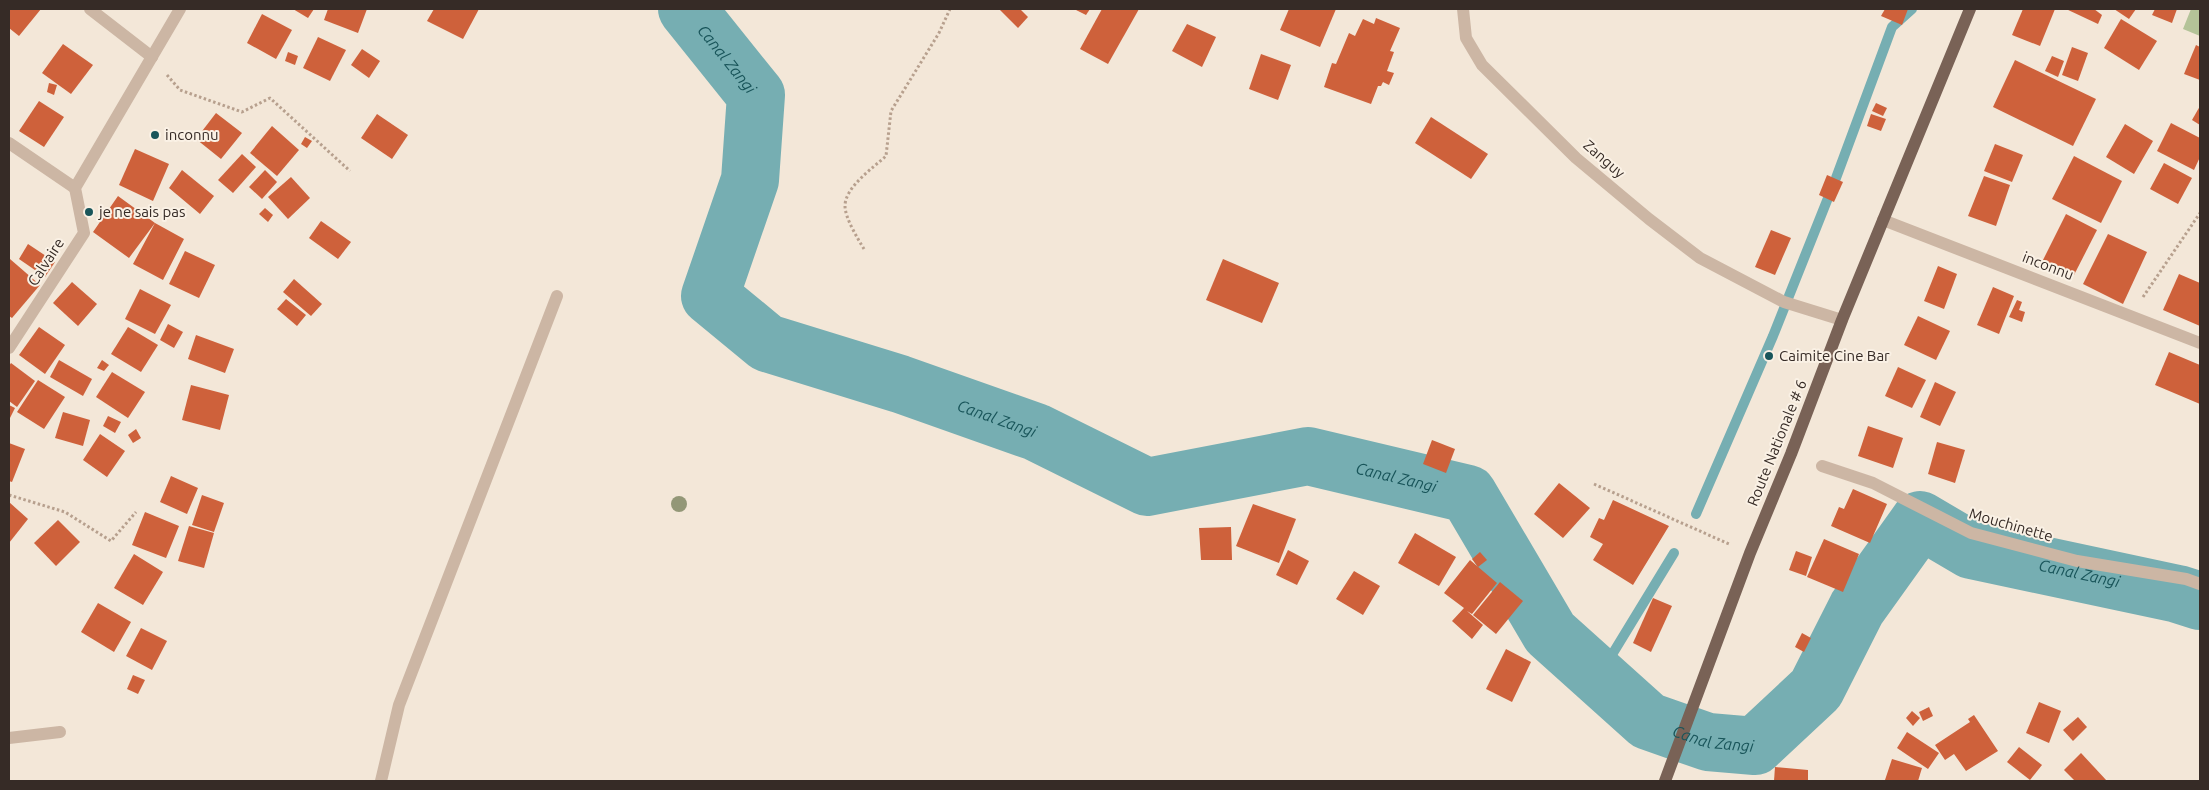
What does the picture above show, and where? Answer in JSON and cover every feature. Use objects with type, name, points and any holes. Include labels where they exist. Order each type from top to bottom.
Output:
[{"type":"main road","name":"Route Nationale # 6","points":[[1665,781],[1750,553],[1791,454],[1842,320],[1970,9]]},
{"type":"street","points":[[90,9],[152,57]]},
{"type":"street","points":[[9,143],[75,188],[180,9]]},
{"type":"street","name":"Zanguy","points":[[1464,9],[1466,38],[1482,64],[1576,158],[1649,219],[1700,258],[1788,303],[1842,320]]},
{"type":"street","name":"Calvaire","points":[[9,348],[84,233],[75,188]]},
{"type":"street","name":"inconnu","points":[[1884,220],[2200,343]]},
{"type":"street","points":[[381,781],[399,705],[557,296]]},
{"type":"street","name":"Mouchinette","points":[[1822,466],[1873,484],[1971,533],[2077,560],[2200,584]]},
{"type":"street","points":[[9,738],[60,732]]},
{"type":"path","points":[[864,249],[845,206],[847,200],[852,187],[886,156],[891,111],[939,33],[950,9]]},
{"type":"path","points":[[152,57],[180,90],[242,112],[270,98],[350,171]]},
{"type":"path","points":[[2132,316],[2200,213]]},
{"type":"path","points":[[1594,484],[1750,553]]},
{"type":"path","points":[[9,494],[65,512],[111,541],[136,512]]},
{"type":"green space","points":[[2191,9],[2200,9],[2200,36],[2183,29]]},
{"type":"building","points":[[10,9],[41,9],[19,36],[9,28]]},
{"type":"building","points":[[293,9],[314,9],[308,18]]},
{"type":"building","points":[[328,9],[367,9],[358,33],[324,20]]},
{"type":"building","points":[[434,9],[479,9],[463,39],[427,21]]},
{"type":"building","points":[[999,9],[1020,9],[1028,17],[1018,28]]},
{"type":"building","points":[[1074,9],[1090,9],[1086,15]]},
{"type":"building","points":[[1102,9],[1139,9],[1108,64],[1080,49]]},
{"type":"building","points":[[1289,9],[1336,9],[1320,47],[1280,30]]},
{"type":"building","points":[[1885,9],[1908,9],[1902,25],[1881,16]]},
{"type":"building","points":[[2023,9],[2055,9],[2040,46],[2012,35]]},
{"type":"building","points":[[2066,9],[2094,9],[2102,15],[2098,24]]},
{"type":"building","points":[[2114,9],[2136,9],[2129,19]]},
{"type":"building","points":[[2155,9],[2177,9],[2172,23],[2152,15]]},
{"type":"building","points":[[262,14],[292,30],[276,59],[247,43]]},
{"type":"building","points":[[1376,18],[1400,28],[1390,51],[1394,52],[1387,71],[1394,73],[1389,85],[1383,82],[1381,86],[1378,86],[1371,104],[1324,87],[1332,63],[1336,64],[1349,33],[1355,36],[1363,19],[1374,24]]},
{"type":"building","points":[[2121,19],[2157,41],[2139,70],[2104,48]]},
{"type":"building","points":[[1187,24],[1216,37],[1202,67],[1172,51]]},
{"type":"building","points":[[318,37],[346,50],[330,81],[303,68]]},
{"type":"building","points":[[63,44],[93,65],[71,94],[42,73]]},
{"type":"building","points":[[2196,45],[2200,47],[2200,80],[2184,74]]},
{"type":"building","points":[[2072,47],[2088,53],[2078,81],[2062,75]]},
{"type":"building","points":[[362,49],[380,61],[369,78],[351,65]]},
{"type":"building","points":[[288,52],[298,56],[295,65],[285,61]]},
{"type":"building","points":[[1261,54],[1291,65],[1278,100],[1249,89]]},
{"type":"building","points":[[2052,56],[2064,61],[2058,77],[2045,71]]},
{"type":"building","points":[[2015,60],[2096,99],[2073,146],[1993,107]]},
{"type":"building","points":[[49,83],[57,85],[54,95],[47,92]]},
{"type":"building","points":[[39,101],[64,117],[44,147],[19,131]]},
{"type":"building","points":[[1876,103],[1887,108],[1883,116],[1872,111]]},
{"type":"building","points":[[2200,106],[2200,125],[2192,120]]},
{"type":"building","points":[[216,113],[242,133],[221,159],[196,139]]},
{"type":"building","points":[[377,114],[408,135],[392,159],[361,138]]},
{"type":"building","points":[[1871,114],[1886,119],[1881,131],[1867,126]]},
{"type":"building","points":[[1431,117],[1488,154],[1471,179],[1415,143]]},
{"type":"building","points":[[2171,123],[2200,138],[2200,157],[2194,170],[2157,151]]},
{"type":"building","points":[[2125,124],[2153,141],[2134,174],[2106,157]]},
{"type":"building","points":[[272,126],[299,150],[277,176],[250,153]]},
{"type":"building","points":[[305,137],[312,141],[307,148],[301,144]]},
{"type":"building","points":[[1995,144],[2023,155],[2012,182],[1984,171]]},
{"type":"building","points":[[135,149],[169,164],[153,201],[119,185]]},
{"type":"building","points":[[242,154],[256,167],[233,193],[218,180]]},
{"type":"building","points":[[2074,156],[2122,181],[2101,223],[2052,199]]},
{"type":"building","points":[[2164,163],[2192,178],[2178,204],[2150,189]]},
{"type":"building","points":[[182,170],[214,196],[200,214],[169,188]]},
{"type":"building","points":[[265,170],[277,182],[262,199],[249,187]]},
{"type":"building","points":[[1827,175],[1843,182],[1834,202],[1819,195]]},
{"type":"building","points":[[1984,176],[2010,185],[1996,226],[1968,216]]},
{"type":"building","points":[[291,177],[310,198],[288,219],[268,197]]},
{"type":"building","points":[[118,196],[155,223],[129,258],[93,232]]},
{"type":"building","points":[[265,208],[273,215],[268,222],[259,214]]},
{"type":"building","points":[[2066,214],[2097,230],[2074,275],[2043,260]]},
{"type":"building","points":[[321,221],[351,242],[338,259],[309,238]]},
{"type":"building","points":[[155,223],[184,239],[163,280],[133,264]]},
{"type":"building","points":[[1771,230],[1791,238],[1775,275],[1755,267]]},
{"type":"building","points":[[2108,234],[2147,252],[2123,304],[2083,284]]},
{"type":"building","points":[[28,244],[55,262],[45,277],[19,259]]},
{"type":"building","points":[[185,251],[215,265],[199,298],[169,284]]},
{"type":"building","points":[[10,259],[40,285],[12,318],[9,316]]},
{"type":"building","points":[[1223,259],[1279,283],[1262,323],[1206,300]]},
{"type":"building","points":[[1938,266],[1957,274],[1944,309],[1924,301]]},
{"type":"building","points":[[2179,274],[2200,283],[2200,326],[2163,310]]},
{"type":"building","points":[[294,279],[322,304],[311,316],[283,292]]},
{"type":"building","points":[[72,282],[97,304],[78,326],[53,303]]},
{"type":"building","points":[[1993,287],[2014,296],[1999,334],[1977,325]]},
{"type":"building","points":[[140,289],[171,305],[155,334],[125,319]]},
{"type":"building","points":[[286,299],[306,315],[297,326],[277,309]]},
{"type":"building","points":[[2017,300],[2022,302],[2019,310],[2025,312],[2022,322],[2009,317]]},
{"type":"building","points":[[1918,316],[1950,331],[1936,360],[1904,345]]},
{"type":"building","points":[[168,324],[183,332],[174,348],[160,340]]},
{"type":"building","points":[[39,327],[65,345],[45,374],[19,355]]},
{"type":"building","points":[[128,327],[158,345],[141,372],[111,354]]},
{"type":"building","points":[[196,335],[234,349],[225,373],[188,359]]},
{"type":"building","points":[[2169,352],[2200,365],[2200,404],[2155,385]]},
{"type":"building","points":[[59,360],[92,379],[83,396],[50,377]]},
{"type":"building","points":[[102,360],[109,365],[104,371],[97,368]]},
{"type":"building","points":[[11,363],[35,381],[17,407],[9,401],[9,366]]},
{"type":"building","points":[[1898,367],[1926,380],[1912,408],[1885,396]]},
{"type":"building","points":[[112,372],[145,392],[128,418],[96,397]]},
{"type":"building","points":[[38,380],[65,397],[44,429],[17,412]]},
{"type":"building","points":[[1935,382],[1956,392],[1940,426],[1920,417]]},
{"type":"building","points":[[191,385],[229,395],[220,430],[182,420]]},
{"type":"building","points":[[9,405],[15,408],[9,420]]},
{"type":"building","points":[[63,412],[90,420],[83,446],[55,438]]},
{"type":"building","points":[[108,416],[121,422],[115,433],[103,426]]},
{"type":"building","points":[[1868,426],[1903,438],[1893,468],[1858,456]]},
{"type":"building","points":[[136,429],[141,438],[133,443],[128,435]]},
{"type":"building","points":[[100,434],[125,451],[107,477],[83,460]]},
{"type":"building","points":[[1432,440],[1455,449],[1446,473],[1423,464]]},
{"type":"building","points":[[1937,442],[1965,450],[1955,483],[1928,474]]},
{"type":"building","points":[[9,443],[25,449],[12,482],[9,481]]},
{"type":"building","points":[[171,476],[198,488],[187,514],[160,502]]},
{"type":"building","points":[[1559,483],[1590,508],[1563,538],[1534,514]]},
{"type":"building","points":[[1853,489],[1887,504],[1870,543],[1831,526],[1839,507],[1844,509]]},
{"type":"building","points":[[202,495],[224,503],[214,532],[192,525]]},
{"type":"building","points":[[1613,500],[1669,526],[1633,585],[1593,560],[1603,544],[1590,537],[1599,518],[1604,520]]},
{"type":"building","points":[[9,502],[28,519],[9,543]]},
{"type":"building","points":[[1253,504],[1296,519],[1279,563],[1236,546]]},
{"type":"building","points":[[145,512],[179,526],[166,558],[132,545]]},
{"type":"building","points":[[58,520],[80,542],[56,566],[34,543]]},
{"type":"building","points":[[189,526],[214,533],[204,568],[178,561]]},
{"type":"building","points":[[1231,527],[1232,560],[1201,560],[1199,528]]},
{"type":"building","points":[[1415,533],[1456,557],[1439,586],[1398,563]]},
{"type":"building","points":[[1824,539],[1859,554],[1843,592],[1807,577]]},
{"type":"building","points":[[1288,550],[1309,561],[1297,585],[1276,575]]},
{"type":"building","points":[[1796,551],[1812,557],[1806,576],[1789,570]]},
{"type":"building","points":[[1480,552],[1487,560],[1478,567],[1472,559]]},
{"type":"building","points":[[134,554],[163,572],[143,605],[114,588]]},
{"type":"building","points":[[1470,560],[1497,583],[1472,614],[1467,611],[1483,625],[1472,639],[1452,621],[1464,608],[1444,593]]},
{"type":"building","points":[[1354,571],[1380,586],[1363,615],[1336,599]]},
{"type":"building","points":[[1500,582],[1523,601],[1496,634],[1473,615]]},
{"type":"building","points":[[1653,598],[1672,606],[1651,652],[1633,643]]},
{"type":"building","points":[[98,603],[131,622],[114,652],[81,632]]},
{"type":"building","points":[[141,628],[167,641],[152,670],[126,656]]},
{"type":"building","points":[[1802,633],[1811,638],[1804,652],[1795,647]]},
{"type":"building","points":[[1506,649],[1531,662],[1512,702],[1486,689]]},
{"type":"building","points":[[133,675],[145,680],[138,694],[127,689]]},
{"type":"building","points":[[2039,702],[2061,711],[2049,743],[2026,733]]},
{"type":"building","points":[[1929,707],[1933,716],[1923,721],[1919,712]]},
{"type":"building","points":[[1912,711],[1920,718],[1913,726],[1906,718]]},
{"type":"building","points":[[1974,715],[1998,751],[1966,771],[1954,754],[1945,760],[1935,745],[1970,722],[1968,719]]},
{"type":"building","points":[[2078,717],[2087,727],[2073,741],[2063,730]]},
{"type":"building","points":[[1907,732],[1939,753],[1928,769],[1897,748]]},
{"type":"building","points":[[2019,747],[2042,765],[2030,780],[2007,762]]},
{"type":"building","points":[[2081,753],[2107,781],[2075,781],[2064,770]]},
{"type":"building","points":[[1892,759],[1922,768],[1918,781],[1885,780]]},
{"type":"building","points":[[1775,767],[1808,770],[1808,781],[1774,781]]},
{"type":"waterway","name":"Canal Zangi","points":[[687,9],[756,95],[750,180],[710,296],[767,343],[900,384],[1036,432],[1147,487],[1308,456],[1468,494],[1550,633],[1648,721],[1708,742],[1755,746],[1816,689],[1857,608],[1920,520],[1971,550],[2178,594],[2200,601]]},
{"type":"waterway","points":[[1696,514],[1773,336],[1836,178],[1892,27],[1912,9]]},
{"type":"waterway","points":[[1599,676],[1674,553]]},
{"type":"place","name":"inconnu","points":[[155,135]]},
{"type":"place","name":"je ne sais pas","points":[[89,212]]},
{"type":"place","name":"Caimite Cine Bar","points":[[1769,356]]}]
